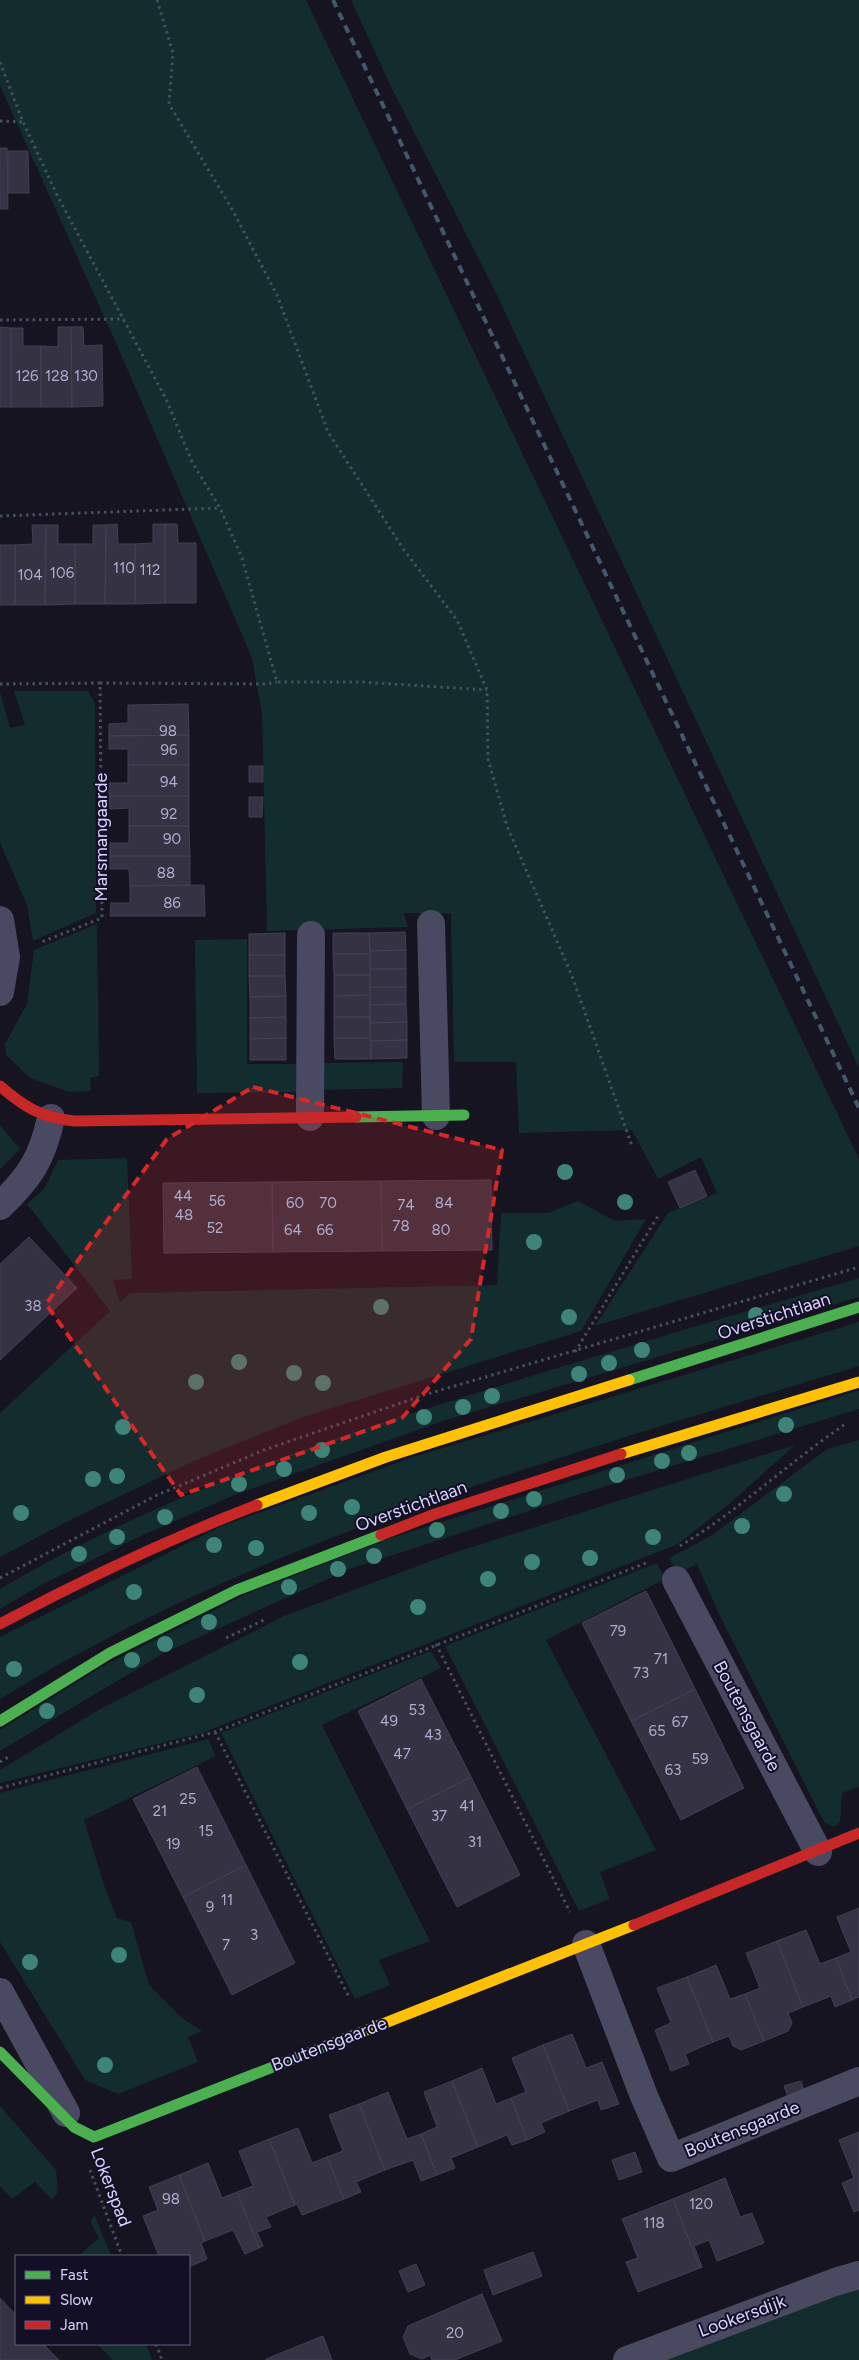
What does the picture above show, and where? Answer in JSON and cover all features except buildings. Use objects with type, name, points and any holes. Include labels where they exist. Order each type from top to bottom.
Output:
[{"type":"main road","points":[[0,1086],[35,1114],[74,1121],[464,1115]]},
{"type":"main road","name":"Overstichtlaan","points":[[0,1624],[54,1595],[184,1533],[386,1457],[859,1307]]},
{"type":"main road","name":"Overstichtlaan","points":[[0,1721],[110,1653],[237,1590],[435,1514],[673,1437],[859,1382]]},
{"type":"main road","name":"Boutensgaarde","points":[[0,2052],[74,2127],[94,2137],[818,1852],[859,1833]]},
{"type":"street","points":[[0,920],[6,957],[0,992]]},
{"type":"street","points":[[430,924],[436,1116]]},
{"type":"street","points":[[310,1117],[311,935]]},
{"type":"street","points":[[0,1206],[21,1186],[36,1164],[44,1147],[51,1118]]},
{"type":"street","name":"Boutensgaarde","points":[[676,1580],[818,1852]]},
{"type":"street","name":"Boutensgaarde","points":[[586,1944],[644,2096],[671,2158],[859,2081]]},
{"type":"street","points":[[0,1992],[74,2127]]},
{"type":"street","name":"Lookersdijk","points":[[627,2360],[826,2285],[859,2275]]},
{"type":"path","points":[[156,0],[173,53],[169,104],[233,211],[277,295],[328,432],[404,550],[457,620],[487,690],[488,759],[507,826],[572,976],[632,1146]]},
{"type":"path","points":[[0,62],[23,122],[58,197],[166,399],[192,462],[220,508],[242,558],[276,682]]},
{"type":"path","points":[[0,122],[23,122]]},
{"type":"path","points":[[0,320],[124,319]]},
{"type":"path","points":[[0,516],[220,508]]},
{"type":"path","name":"Marsmangaarde","points":[[6,957],[102,918],[100,682]]},
{"type":"path","points":[[0,684],[361,682],[487,690]]},
{"type":"path","points":[[575,1352],[658,1216]]},
{"type":"path","name":"Overstichtlaan","points":[[0,1578],[155,1496],[264,1450],[424,1395],[859,1267]]},
{"type":"path","points":[[678,1547],[710,1528],[809,1449],[845,1424],[826,1430]]},
{"type":"path","points":[[0,1788],[215,1732],[654,1560]]},
{"type":"path","points":[[219,1641],[271,1617]]},
{"type":"path","points":[[436,1644],[586,1944]]},
{"type":"path","points":[[215,1732],[365,2029]]},
{"type":"path","points":[[0,1762],[15,1752]]},
{"type":"path","name":"Lokerspad","points":[[74,2127],[122,2255]]},
{"type":"path","points":[[156,2345],[162,2360]]},
{"type":"highlighted area","points":[[253,1087],[502,1150],[471,1339],[402,1418],[181,1495],[46,1304],[167,1139]]},
{"type":"green space","points":[[0,0],[306,0],[859,1159],[859,1246],[595,1326],[668,1213],[717,1193],[701,1157],[658,1179],[632,1130],[519,1133],[516,1062],[454,1062],[451,914],[404,913],[408,927],[267,931],[262,713],[252,658],[116,343],[0,86]]},
{"type":"green space","points":[[351,0],[859,0],[859,1068],[495,291],[391,87]]},
{"type":"green space","points":[[14,691],[88,691],[95,703],[96,913],[33,941],[27,905],[0,843],[0,692],[10,728],[25,725]]},
{"type":"green space","points":[[97,924],[99,1076],[90,1078],[91,1091],[69,1092],[30,1078],[6,1055],[5,1044],[27,1004],[34,950]]},
{"type":"green space","points":[[247,939],[247,1064],[297,1064],[298,1092],[197,1093],[195,940]]},
{"type":"green space","points":[[403,1062],[402,1088],[323,1090],[323,1063]]},
{"type":"green space","points":[[0,1125],[20,1149],[1,1168],[0,1168]]},
{"type":"green space","points":[[127,1158],[132,1279],[113,1280],[120,1302],[130,1293],[497,1285],[501,1213],[548,1213],[578,1201],[615,1221],[646,1219],[581,1331],[303,1417],[194,1461],[72,1519],[0,1557],[0,1413],[110,1311],[27,1204],[44,1189],[58,1160]]},
{"type":"green space","points":[[859,1278],[859,1297],[443,1421],[237,1494],[145,1534],[39,1586],[0,1609],[0,1589],[58,1556],[178,1499],[240,1474],[303,1450],[429,1408]]},
{"type":"green space","points":[[859,1322],[859,1366],[528,1468],[310,1546],[204,1591],[101,1642],[0,1699],[0,1637],[222,1526],[413,1457]]},
{"type":"green space","points":[[859,1390],[859,1409],[590,1491],[350,1569],[164,1653],[0,1751],[0,1730],[103,1666],[244,1595],[391,1538]]},
{"type":"green space","points":[[859,1440],[859,1787],[842,1793],[840,1822],[834,1827],[824,1822],[718,1612],[697,1564],[678,1573],[669,1558],[711,1536],[827,1449]]},
{"type":"green space","points":[[795,1445],[729,1504],[678,1544],[202,1733],[0,1783],[0,1770],[102,1708],[284,1616],[450,1554]]},
{"type":"green space","points":[[657,1563],[665,1579],[546,1640],[656,1850],[600,1872],[610,1899],[579,1911],[445,1646]]},
{"type":"green space","points":[[431,1651],[441,1668],[322,1725],[430,1941],[379,1960],[390,1985],[355,1999],[221,1733]]},
{"type":"green space","points":[[208,1739],[216,1756],[84,1820],[105,1888],[117,1918],[131,1922],[149,1985],[182,2018],[202,2031],[188,2037],[198,2062],[118,2094],[85,2080],[0,1942],[0,1793]]},
{"type":"green space","points":[[0,2106],[56,2170],[58,2192],[52,2200],[35,2182],[12,2199],[0,2186]]},
{"type":"green space","points":[[94,2214],[111,2255],[79,2255],[99,2238],[91,2222]]},
{"type":"green space","points":[[859,2289],[859,2360],[660,2360],[800,2306]]},
{"type":"green space","points":[[98,2345],[146,2345],[152,2360],[113,2360]]},
{"type":"railway","points":[[333,0],[859,1108]]},
{"type":"traffic: fast","points":[[356,1117],[464,1115]]},
{"type":"traffic: fast","points":[[629,1380],[859,1307]]},
{"type":"traffic: fast","points":[[0,1721],[110,1653],[237,1590],[381,1535]]},
{"type":"traffic: fast","points":[[0,2052],[74,2127],[94,2137],[362,2032]]},
{"type":"traffic: slow","points":[[257,1505],[386,1457],[629,1380]]},
{"type":"traffic: slow","points":[[621,1454],[859,1382]]},
{"type":"traffic: slow","points":[[362,2032],[634,1925]]},
{"type":"traffic: jam","points":[[0,1086],[17,1100],[34,1110],[52,1117],[74,1121],[356,1117]]},
{"type":"traffic: jam","points":[[381,1535],[435,1514],[621,1454]]},
{"type":"traffic: jam","points":[[0,1624],[127,1560],[257,1505]]},
{"type":"traffic: jam","points":[[634,1925],[859,1833]]}]
